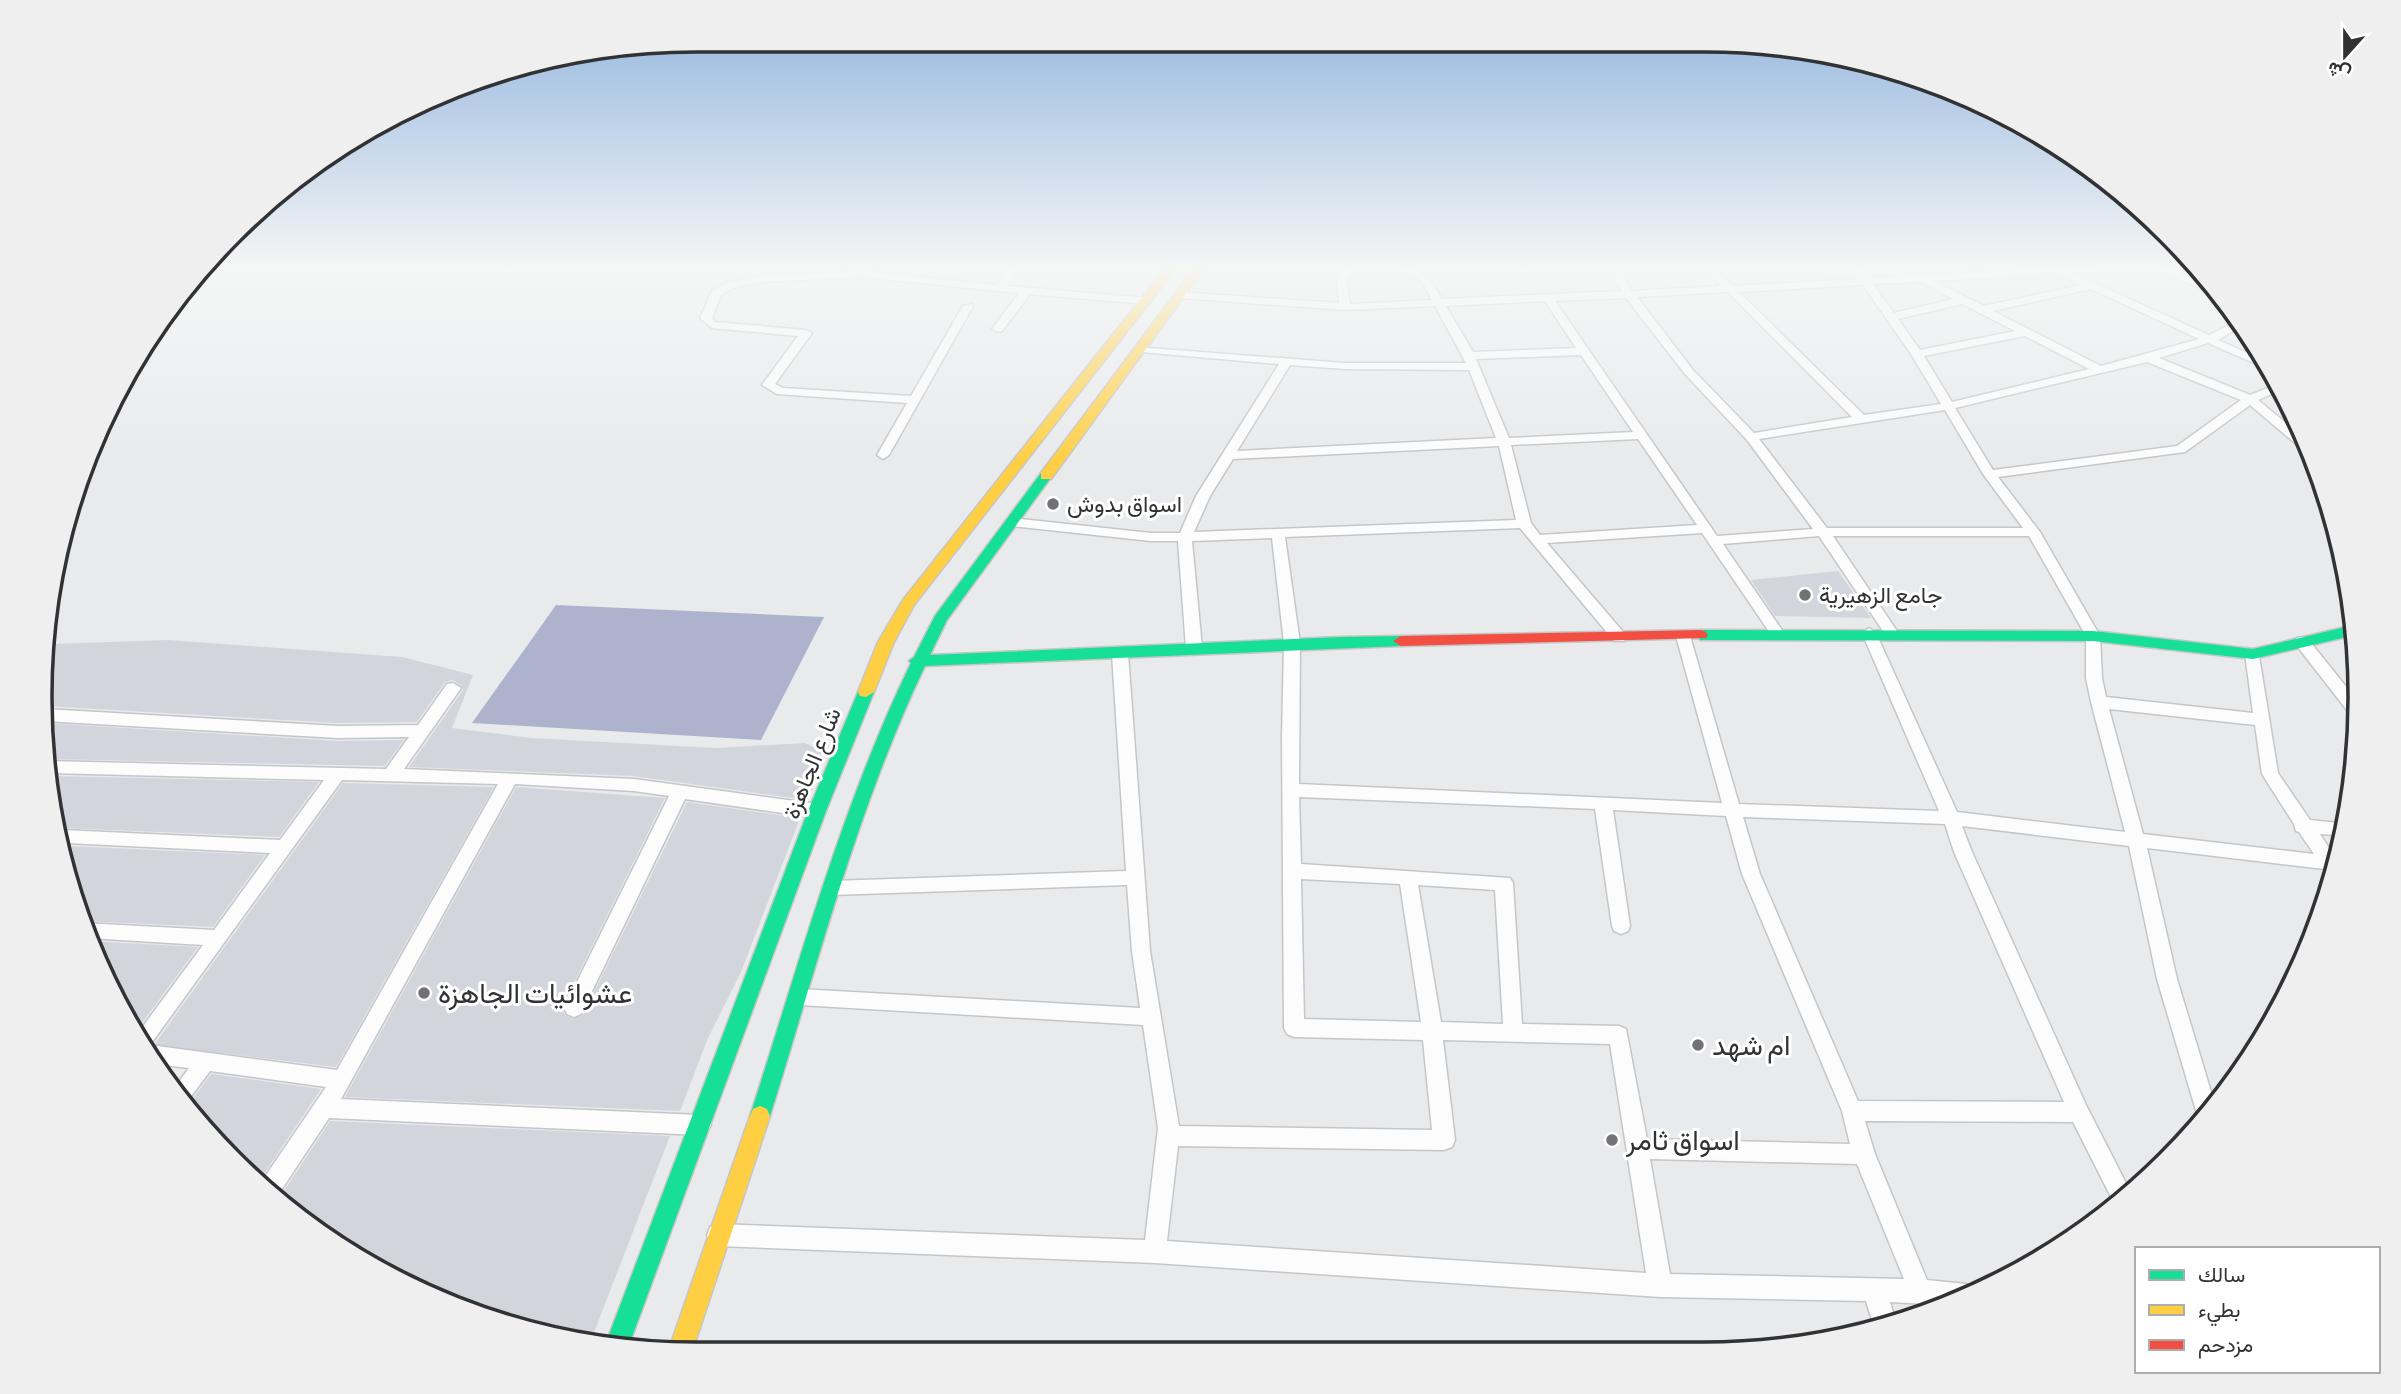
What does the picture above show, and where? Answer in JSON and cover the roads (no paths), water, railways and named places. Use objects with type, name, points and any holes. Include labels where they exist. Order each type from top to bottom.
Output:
[{"type":"street","points":[[783,331],[806,333],[806,337],[768,385],[781,391],[914,400]]},
{"type":"street","points":[[883,455],[954,331]]},
{"type":"street","name":"شارع الجاهزة","points":[[620,1337],[817,811],[880,655],[908,603],[1123,331]]},
{"type":"street","points":[[683,1341],[799,997],[831,888],[895,710],[917,661],[940,619],[1153,331]]},
{"type":"street","points":[[1455,331],[1471,362],[1504,442],[1524,524],[1619,637]]},
{"type":"street","points":[[1570,331],[1777,634]]},
{"type":"street","points":[[1658,331],[1689,372],[1751,437],[1823,532],[1892,634]]},
{"type":"street","points":[[1772,331],[1863,421]]},
{"type":"street","points":[[1901,331],[1989,474],[2033,532],[2093,636],[2094,678],[2099,702],[2136,840],[2166,979],[2205,1102]]},
{"type":"street","points":[[2193,331],[2252,359]]},
{"type":"street","points":[[1751,437],[1948,406],[2148,358],[2211,339],[2225,331]]},
{"type":"street","points":[[1917,354],[2027,332],[2098,369]]},
{"type":"street","points":[[1140,349],[1345,366],[1471,362],[1583,351]]},
{"type":"street","points":[[2148,358],[2250,399],[2292,434]]},
{"type":"street","points":[[1194,648],[1185,537],[1203,496],[1286,362]]},
{"type":"street","points":[[1989,474],[2181,449],[2250,399],[2270,391]]},
{"type":"street","points":[[1228,455],[1643,435]]},
{"type":"street","points":[[1012,522],[1151,537],[1524,524]]},
{"type":"street","points":[[1537,539],[1823,532],[2033,532]]},
{"type":"street","points":[[1278,534],[1292,643],[1294,1028],[1619,1035],[1660,1285]]},
{"type":"street","points":[[917,661],[1120,654],[1292,643],[1869,633],[2093,636],[2253,654],[2345,632]]},
{"type":"street","points":[[1869,633],[2079,1112],[2119,1190]]},
{"type":"street","points":[[1683,636],[1751,874],[1852,1111],[1864,1154],[1920,1291]]},
{"type":"street","points":[[2302,642],[2348,699]]},
{"type":"street","points":[[1120,654],[1141,951],[1168,1136],[1155,1252]]},
{"type":"street","points":[[2253,654],[2270,774],[2328,861]]},
{"type":"street","points":[[389,776],[453,688]]},
{"type":"street","points":[[2099,702],[2263,720]]},
{"type":"street","points":[[53,716],[338,732],[422,731]]},
{"type":"street","points":[[57,766],[509,778],[634,785],[817,811]]},
{"type":"street","points":[[148,1035],[337,775]]},
{"type":"street","points":[[273,1183],[342,1080],[509,778]]},
{"type":"street","points":[[1291,790],[1951,818],[2326,866]]},
{"type":"street","points":[[574,1008],[679,793]]},
{"type":"street","points":[[1603,804],[1622,926]]},
{"type":"street","points":[[2302,826],[2335,829]]},
{"type":"street","points":[[68,836],[284,847]]},
{"type":"street","points":[[1292,872],[1504,883],[1513,1032]]},
{"type":"street","points":[[1168,1136],[1444,1140],[1432,1031],[1408,877]]},
{"type":"street","points":[[831,888],[1137,878]]},
{"type":"street","points":[[97,931],[218,938]]},
{"type":"street","points":[[799,997],[1152,1017]]},
{"type":"street","points":[[161,1056],[342,1080]]},
{"type":"street","points":[[185,1088],[206,1061]]},
{"type":"street","points":[[324,1108],[700,1125]]},
{"type":"street","points":[[1852,1111],[2079,1112]]},
{"type":"street","points":[[1638,1149],[1864,1154]]},
{"type":"street","points":[[718,1235],[1155,1252],[1660,1285],[1946,1294]]},
{"type":"street","points":[[1875,1291],[1882,1316]]},
{"type":"water","points":[[556,605],[824,617],[761,740],[472,723]]},
{"type":"place","name":"اسواق بدوش","points":[[1053,504]]},
{"type":"place","name":"جامع الزهيرية","points":[[1805,595]]},
{"type":"place","name":"عشوائيات الجاهزة","points":[[424,993]]},
{"type":"place","name":"ام شهد","points":[[1698,1045]]},
{"type":"place","name":"اسواق ثامر","points":[[1612,1140]]}]
